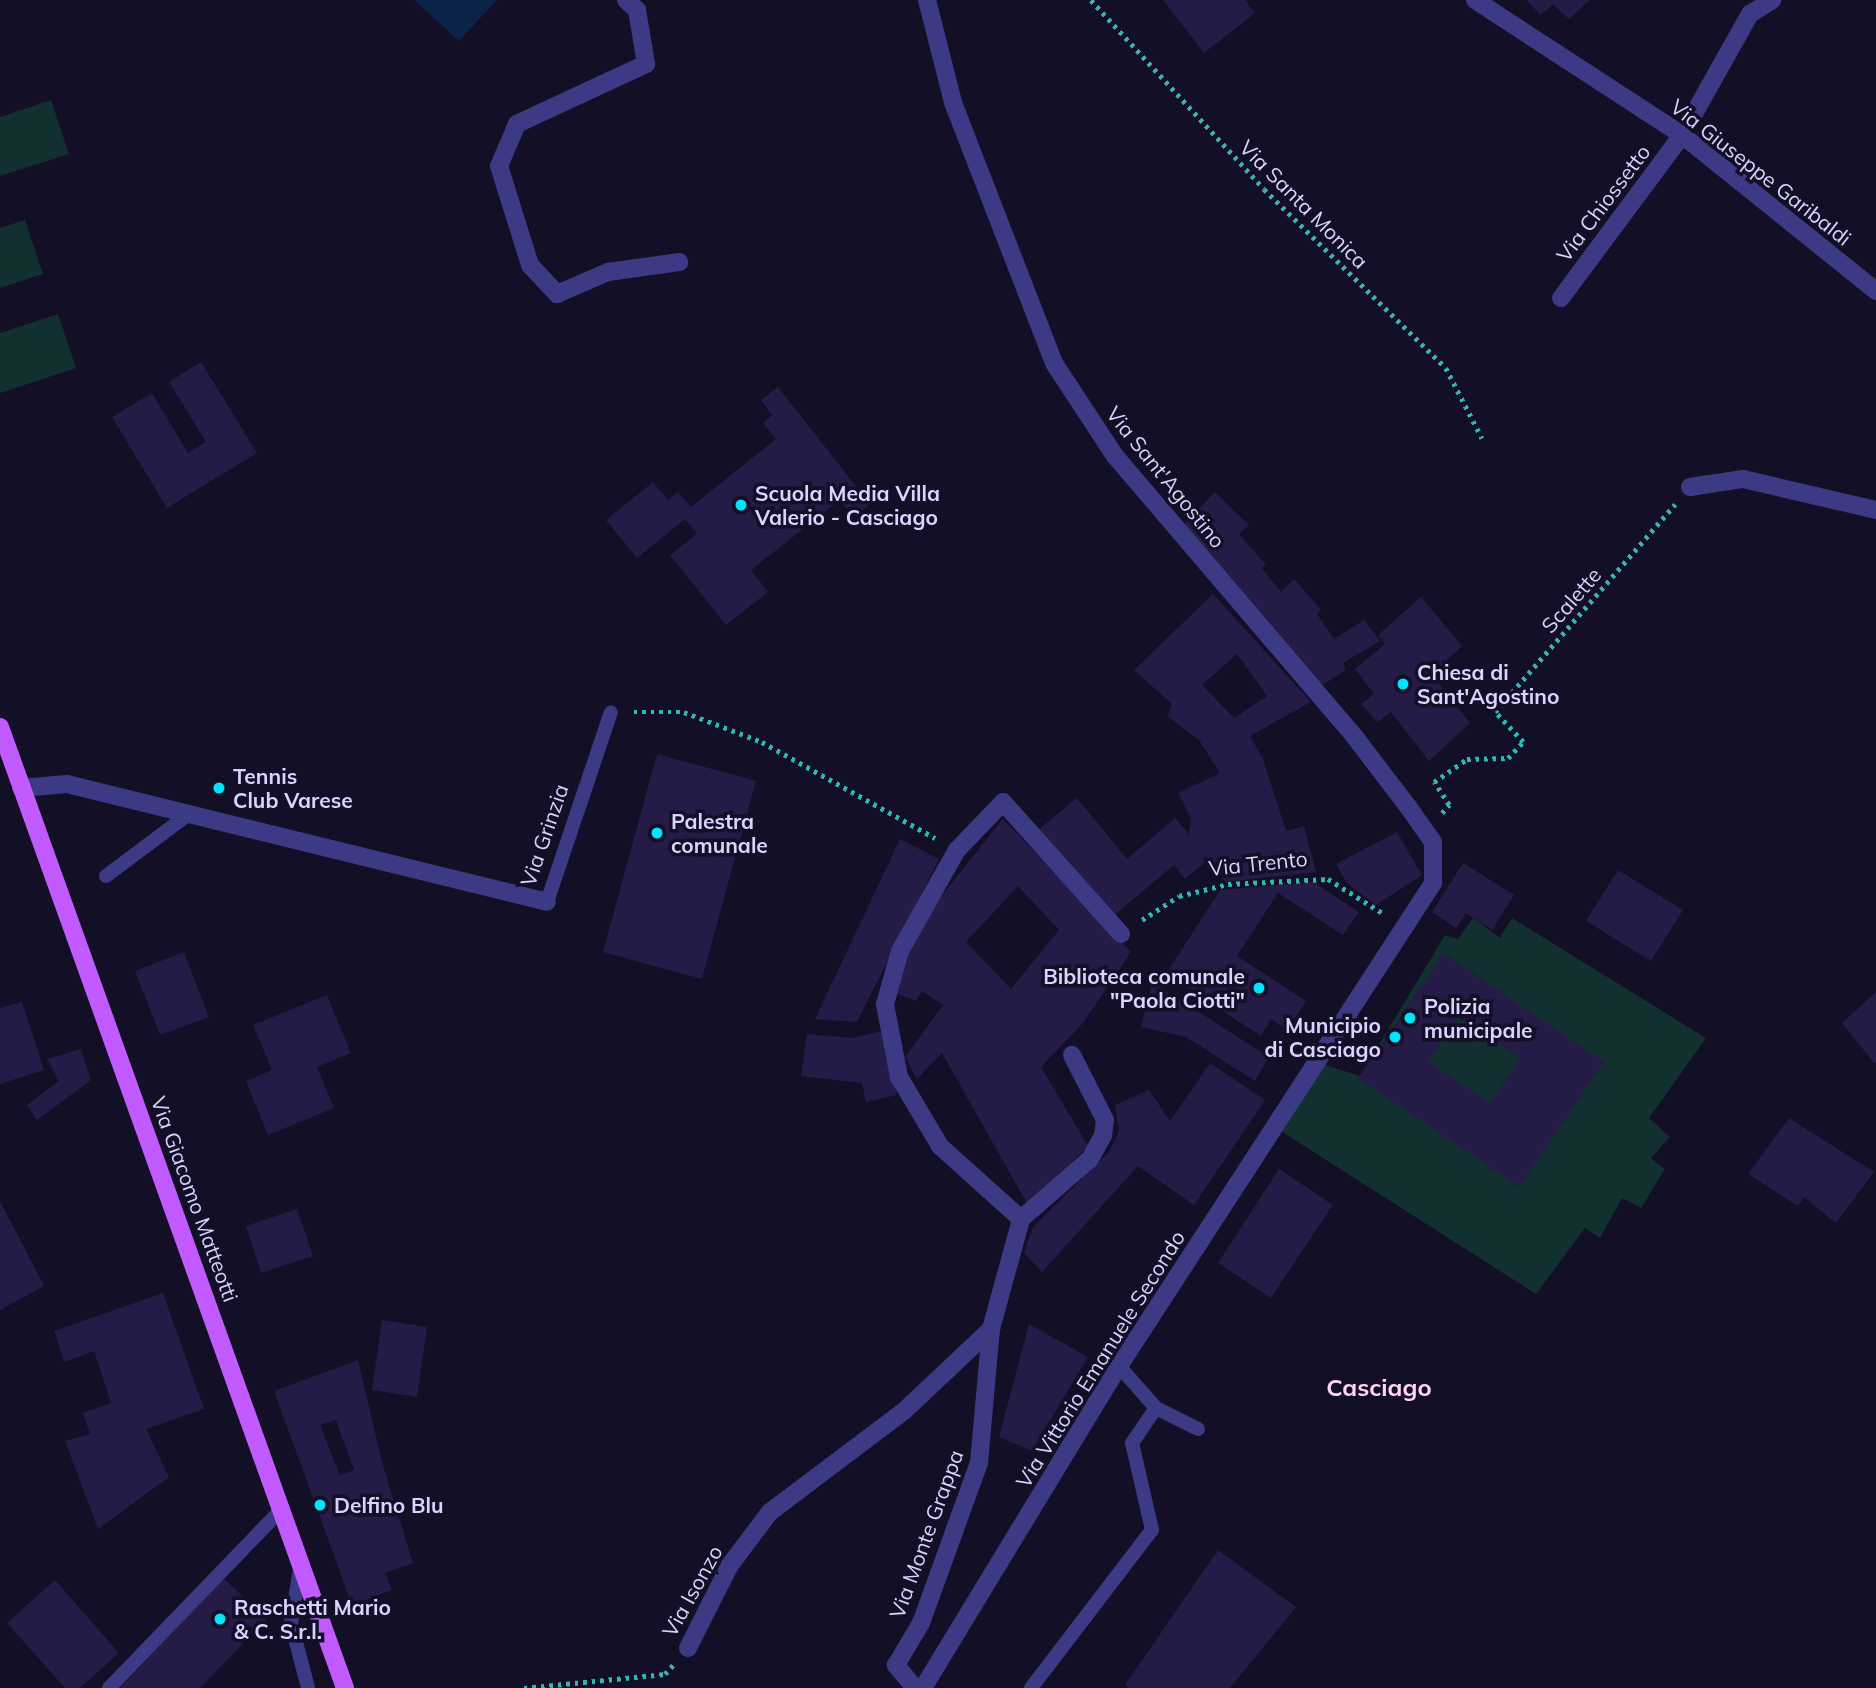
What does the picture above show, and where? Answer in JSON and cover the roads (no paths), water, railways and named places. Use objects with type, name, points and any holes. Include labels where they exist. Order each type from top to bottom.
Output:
[{"type":"main road","name":"Via Giacomo Matteotti","points":[[0,727],[345,1688]]},
{"type":"street","points":[[626,0],[637,10],[646,64],[517,124],[499,166],[530,265],[557,294],[607,272],[680,262]]},
{"type":"street","name":"Via Sant'Agostino","points":[[927,0],[953,102],[1054,363],[1115,456],[1355,737],[1433,842],[1433,883],[1322,1058]]},
{"type":"street","name":"Via Giuseppe Garibaldi","points":[[1475,0],[1682,135],[1876,291]]},
{"type":"street","name":"Via Chiossetto","points":[[1561,298],[1682,135],[1750,14],[1772,0]]},
{"type":"street","points":[[1690,487],[1743,479],[1876,510]]},
{"type":"street","name":"Via Grinzia","points":[[21,788],[67,783],[547,902]]},
{"type":"street","points":[[1072,1055],[1105,1120],[1103,1136],[1090,1159],[1021,1219],[940,1146],[899,1077],[885,1004],[900,951],[957,850],[1003,802],[1121,934]]},
{"type":"street","name":"Via Vittorio Emanuele Secondo","points":[[923,1688],[1119,1366],[1322,1058]]},
{"type":"street","name":"Via Monte Grappa","points":[[915,1688],[896,1665],[921,1623],[979,1463],[992,1329],[1021,1219]]},
{"type":"street","name":"Via Isonzo","points":[[688,1648],[730,1565],[770,1513],[904,1410],[992,1329]]},
{"type":"lane","name":"Via Grinzia","points":[[547,902],[611,712]]},
{"type":"lane","points":[[106,876],[189,814]]},
{"type":"lane","points":[[1119,1366],[1156,1408],[1198,1429]]},
{"type":"lane","points":[[1031,1688],[1152,1530],[1132,1443],[1156,1408]]},
{"type":"lane","points":[[109,1688],[282,1508]]},
{"type":"lane","points":[[301,1561],[291,1623],[308,1688]]},
{"type":"water","points":[[414,0],[497,0],[459,41]]},
{"type":"place","name":"Scuola Media Villa Valerio - Casciago","points":[[741,505]]},
{"type":"place","name":"Chiesa di Sant'Agostino","points":[[1403,684]]},
{"type":"place","name":"Tennis Club Varese","points":[[219,788]]},
{"type":"place","name":"Palestra comunale","points":[[657,833]]},
{"type":"place","name":"Biblioteca comunale \"Paola Ciotti\"","points":[[1259,988]]},
{"type":"place","name":"Polizia municipale","points":[[1410,1018]]},
{"type":"place","name":"Municipio di Casciago","points":[[1395,1037]]},
{"type":"place","name":"Delfino Blu","points":[[320,1505]]},
{"type":"place","name":"Raschetti Mario & C. S.r.l.","points":[[220,1619]]},
{"type":"district","name":"Casciago","points":[[1379,1388]]}]
